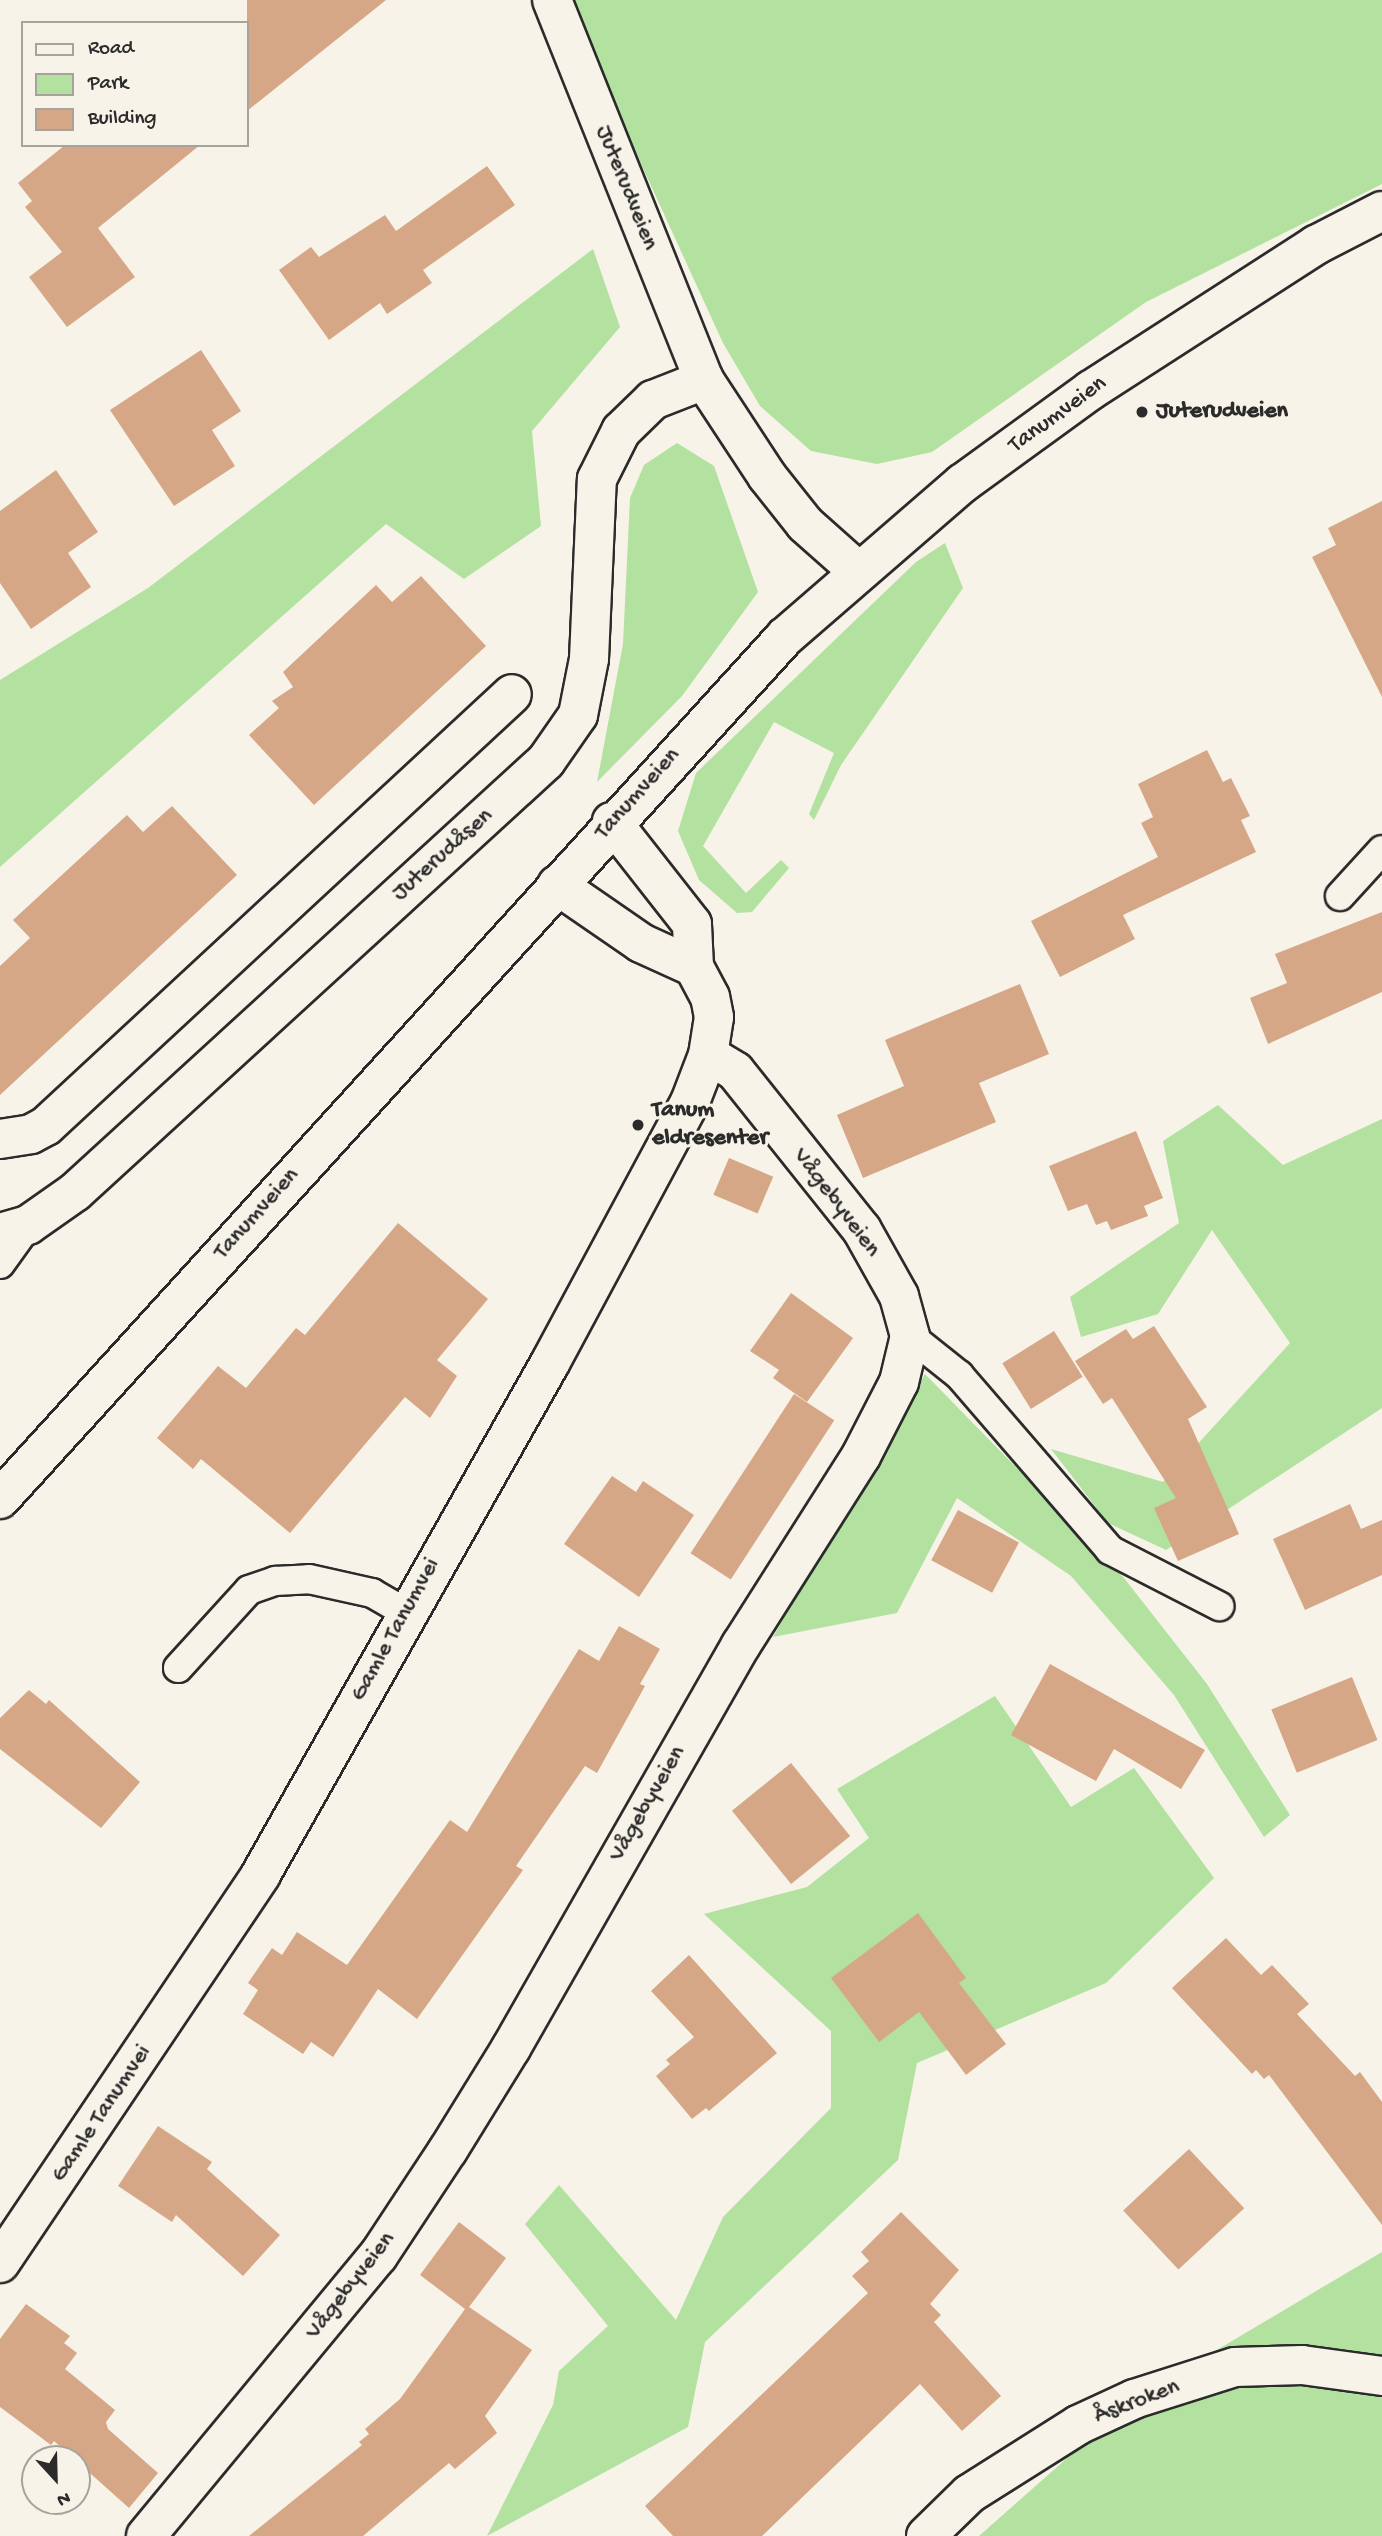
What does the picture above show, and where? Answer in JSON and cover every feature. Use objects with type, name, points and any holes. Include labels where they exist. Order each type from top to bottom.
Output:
[{"type":"street","name":"Juterudveien","points":[[552,0],[704,380],[767,476],[805,524],[858,571]]},
{"type":"street","name":"Tanumveien","points":[[0,1499],[612,822],[785,637],[858,571],[963,483],[1091,390],[1316,245],[1382,211]]},
{"type":"street","name":"Juterudåsen","points":[[14,1229],[75,1192],[546,761],[578,715],[589,659],[597,479],[621,431],[653,400],[704,380]]},
{"type":"street","points":[[0,1139],[31,1134],[46,1126],[512,695]]},
{"type":"street","name":"Gamle Tanumvei","points":[[0,2263],[261,1874],[405,1612],[649,1182],[690,1102],[708,1055],[714,1017],[710,997],[694,967],[692,924],[612,822]]},
{"type":"street","points":[[557,885],[641,943],[694,967]]},
{"type":"street","name":"Vågebyveien","points":[[146,2536],[378,2256],[455,2138],[741,1645],[861,1457],[900,1382],[910,1336],[899,1296],[862,1230],[735,1072],[708,1055]]},
{"type":"street","name":"Åskroken","points":[[926,2536],[969,2494],[1078,2425],[1134,2399],[1235,2367],[1302,2365],[1382,2376]]},
{"type":"lane","points":[[1340,896],[1382,850]]},
{"type":"lane","points":[[0,1264],[14,1229]]},
{"type":"lane","points":[[910,1336],[958,1375],[1110,1550],[1219,1606]]},
{"type":"lane","points":[[178,1668],[249,1590],[275,1581],[309,1579],[372,1593],[405,1612]]},
{"type":"green space","points":[[566,0],[1382,0],[1382,184],[1146,302],[932,452],[877,464],[811,451],[760,406],[723,343]]},
{"type":"green space","points":[[593,249],[620,327],[532,431],[541,526],[464,579],[386,524],[0,867],[0,680],[148,588]]},
{"type":"green space","points":[[677,443],[714,466],[758,592],[682,696],[597,782],[623,644],[630,498],[644,465]]},
{"type":"green space","points":[[945,543],[963,588],[841,765],[814,820],[809,814],[834,753],[774,722],[703,846],[746,893],[781,860],[789,868],[752,912],[737,913],[699,880],[678,831],[696,773],[916,562]]},
{"type":"green space","points":[[1218,1105],[1283,1165],[1382,1119],[1382,1408],[1166,1550],[1108,1523],[1051,1449],[1163,1482],[1290,1343],[1212,1230],[1158,1314],[1081,1337],[1070,1297],[1179,1223],[1163,1141]]},
{"type":"green space","points":[[925,1374],[1124,1578],[1207,1684],[1290,1815],[1264,1837],[1174,1695],[1071,1576],[957,1498],[897,1613],[773,1637]]},
{"type":"green space","points":[[995,1696],[1071,1807],[1134,1768],[1214,1878],[1106,1983],[917,2063],[898,2160],[705,2342],[688,2427],[487,2536],[553,2405],[559,2371],[608,2326],[525,2224],[559,2185],[676,2320],[723,2217],[831,2108],[831,2031],[704,1914],[807,1887],[869,1838],[837,1789]]},
{"type":"green space","points":[[1382,2252],[1382,2536],[979,2536],[1134,2399]]},
{"type":"building","points":[[247,0],[386,0],[248,110]]},
{"type":"building","points":[[63,147],[198,147],[98,228],[135,277],[67,327],[29,277],[62,252],[25,207],[32,201],[18,183]]},
{"type":"building","points":[[487,166],[515,205],[423,270],[432,283],[387,314],[380,303],[329,340],[279,270],[311,247],[319,257],[385,215],[396,231]]},
{"type":"building","points":[[201,350],[241,411],[212,430],[235,466],[174,506],[110,410]]},
{"type":"building","points":[[56,470],[98,532],[68,553],[91,587],[31,629],[0,583],[0,511]]},
{"type":"building","points":[[1382,501],[1382,697],[1312,557],[1336,545],[1328,528]]},
{"type":"building","points":[[421,576],[486,646],[314,805],[249,735],[279,708],[272,701],[293,687],[283,672],[376,585],[392,602]]},
{"type":"building","points":[[1207,750],[1223,782],[1231,778],[1250,816],[1241,820],[1256,852],[1123,915],[1135,939],[1060,977],[1031,921],[1158,857],[1141,823],[1153,817],[1138,784]]},
{"type":"building","points":[[172,806],[237,875],[0,1095],[0,966],[30,938],[13,920],[127,815],[143,832]]},
{"type":"building","points":[[1382,912],[1382,992],[1268,1044],[1250,998],[1287,983],[1275,954]]},
{"type":"building","points":[[1020,984],[1049,1054],[979,1083],[996,1122],[863,1178],[837,1115],[904,1086],[885,1040]]},
{"type":"building","points":[[1136,1131],[1163,1198],[1144,1206],[1148,1216],[1111,1230],[1107,1221],[1096,1225],[1087,1204],[1068,1211],[1049,1166]]},
{"type":"building","points":[[729,1158],[773,1177],[758,1214],[713,1195]]},
{"type":"building","points":[[398,1223],[488,1299],[437,1360],[457,1376],[430,1418],[405,1397],[290,1533],[201,1459],[193,1469],[157,1438],[218,1366],[246,1388],[296,1328],[305,1335]]},
{"type":"building","points":[[791,1293],[853,1338],[807,1402],[773,1378],[779,1370],[750,1351]]},
{"type":"building","points":[[1154,1326],[1207,1407],[1188,1419],[1239,1534],[1178,1561],[1154,1508],[1176,1498],[1112,1398],[1103,1404],[1075,1361],[1126,1329],[1133,1339]]},
{"type":"building","points":[[1054,1331],[1083,1377],[1031,1409],[1002,1363]]},
{"type":"building","points":[[794,1394],[834,1420],[731,1579],[691,1553]]},
{"type":"building","points":[[612,1476],[636,1492],[643,1481],[694,1515],[639,1597],[564,1544]]},
{"type":"building","points":[[1350,1504],[1361,1529],[1382,1520],[1382,1575],[1305,1610],[1273,1539]]},
{"type":"building","points":[[958,1510],[1019,1542],[992,1593],[931,1560]]},
{"type":"building","points":[[619,1626],[660,1649],[640,1684],[645,1686],[597,1773],[585,1766],[516,1866],[523,1870],[417,2019],[378,1989],[333,2057],[311,2042],[303,2054],[243,2014],[258,1990],[248,1983],[272,1948],[282,1955],[297,1932],[347,1965],[450,1820],[467,1832],[579,1649],[599,1661]]},
{"type":"building","points":[[1050,1664],[1205,1750],[1181,1789],[1114,1749],[1096,1781],[1011,1735]]},
{"type":"building","points":[[1352,1677],[1377,1740],[1297,1773],[1271,1710]]},
{"type":"building","points":[[29,1690],[46,1704],[49,1700],[140,1782],[101,1828],[0,1749],[0,1718]]},
{"type":"building","points":[[791,1763],[850,1836],[791,1884],[732,1811]]},
{"type":"building","points":[[918,1913],[966,1978],[959,1983],[1006,2044],[966,2075],[919,2012],[879,2042],[831,1978]]},
{"type":"building","points":[[1226,1938],[1261,1975],[1272,1965],[1309,2004],[1297,2014],[1355,2076],[1360,2072],[1382,2102],[1382,2225],[1269,2075],[1264,2079],[1256,2070],[1252,2074],[1172,1988]]},
{"type":"building","points":[[689,1955],[777,2053],[709,2111],[706,2108],[692,2119],[656,2076],[670,2064],[666,2060],[694,2037],[651,1991]]},
{"type":"building","points":[[158,2126],[212,2162],[207,2169],[280,2235],[243,2276],[176,2215],[172,2222],[118,2186]]},
{"type":"building","points":[[1189,2149],[1244,2208],[1178,2270],[1123,2210]]},
{"type":"building","points":[[901,2212],[959,2270],[930,2304],[941,2315],[934,2322],[1001,2396],[962,2431],[920,2384],[762,2536],[673,2536],[645,2506],[868,2293],[852,2276],[869,2261],[861,2252]]},
{"type":"building","points":[[459,2222],[506,2258],[469,2307],[532,2350],[485,2416],[497,2433],[455,2469],[449,2463],[363,2536],[249,2536],[362,2445],[359,2442],[369,2434],[365,2429],[400,2399],[465,2309],[420,2275]]},
{"type":"building","points":[[26,2304],[70,2336],[64,2343],[77,2353],[65,2369],[115,2410],[106,2422],[108,2429],[158,2473],[129,2508],[91,2474],[91,2445],[58,2445],[54,2441],[51,2445],[0,2407],[0,2339]]},
{"type":"place","name":"Juterudveien","points":[[1142,412]]},
{"type":"place","name":"Tanum eldresenter","points":[[638,1125]]}]
